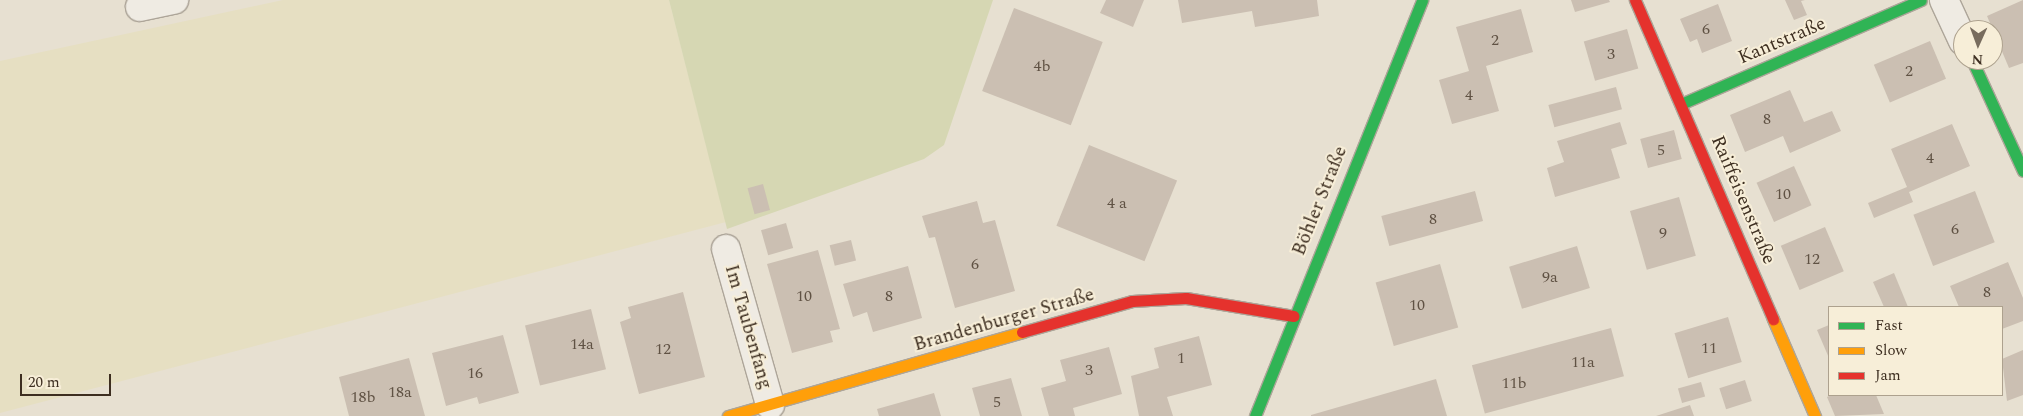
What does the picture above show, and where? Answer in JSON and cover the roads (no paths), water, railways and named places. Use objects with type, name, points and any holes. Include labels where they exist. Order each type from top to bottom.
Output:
[{"type":"street","points":[[140,7],[174,0]]},
{"type":"street","name":"Böhler Straße","points":[[1254,416],[1422,0]]},
{"type":"street","name":"Raiffeisenstraße","points":[[1635,0],[1683,103],[1815,416]]},
{"type":"street","name":"Kantstraße","points":[[1683,103],[1921,0]]},
{"type":"street","points":[[1944,0],[1953,20]]},
{"type":"street","points":[[1977,70],[2023,171]]},
{"type":"street","name":"Im Taubenfang","points":[[726,250],[770,405]]},
{"type":"street","name":"Brandenburger Straße","points":[[728,416],[1132,301],[1186,298],[1293,316]]}]
